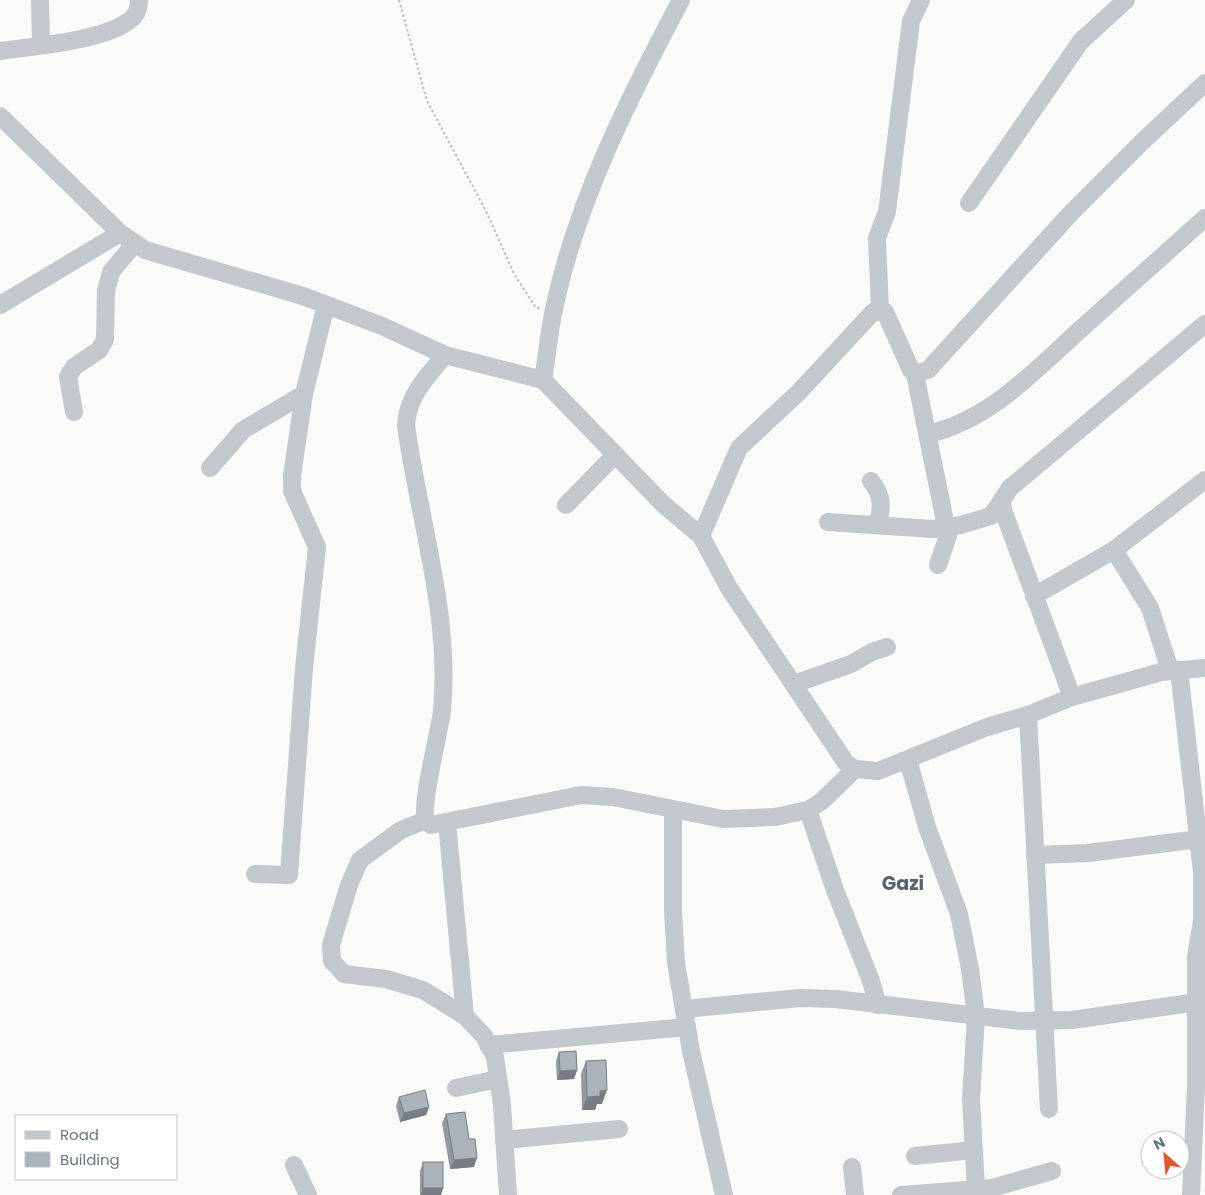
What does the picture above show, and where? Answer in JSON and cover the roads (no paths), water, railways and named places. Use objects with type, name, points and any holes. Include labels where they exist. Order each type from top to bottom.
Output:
[{"type":"street","points":[[40,0],[41,45]]},
{"type":"street","points":[[0,51],[41,45],[107,31],[131,20],[138,10],[139,0]]},
{"type":"street","points":[[543,380],[554,308],[580,216],[607,147],[681,0]]},
{"type":"street","points":[[880,310],[878,238],[887,212],[911,21],[920,0]]},
{"type":"street","points":[[969,203],[1081,41],[1126,0]]},
{"type":"street","points":[[916,374],[928,370],[934,365],[1064,221],[1143,141],[1205,84]]},
{"type":"street","points":[[0,116],[128,238],[146,250],[326,305],[382,326],[446,356],[543,380],[614,456],[663,504],[701,536],[729,588],[846,763],[854,769],[878,771],[987,727],[1028,715],[1072,696],[1175,670],[1205,668]]},
{"type":"street","points":[[928,434],[961,424],[986,410],[1022,382],[1205,218]]},
{"type":"street","points":[[0,306],[128,238]]},
{"type":"street","points":[[74,412],[68,377],[74,367],[99,350],[104,340],[106,291],[111,272],[128,238]]},
{"type":"street","points":[[255,874],[290,875],[304,668],[317,546],[292,491],[304,394],[326,305]]},
{"type":"street","points":[[701,536],[739,448],[799,392],[873,312],[880,310],[885,312],[903,356],[916,374],[947,527],[948,536],[938,565]]},
{"type":"street","points":[[828,522],[933,529],[991,516],[1010,488],[1205,324]]},
{"type":"street","points":[[446,356],[421,384],[408,407],[406,425],[432,561],[443,646],[444,682],[441,714],[433,749],[426,820],[431,826],[581,795],[613,797],[723,819],[775,817],[808,810],[822,801],[854,769]]},
{"type":"street","points":[[210,468],[243,430],[304,394]]},
{"type":"street","points":[[566,505],[614,456]]},
{"type":"street","points":[[1034,596],[1114,550],[1205,480]]},
{"type":"street","points":[[870,481],[878,490],[882,499],[878,525]]},
{"type":"street","points":[[1002,500],[1003,510],[1072,696]]},
{"type":"street","points":[[1114,550],[1150,608],[1175,670],[1199,839],[1202,872],[1202,921],[1196,956],[1201,1001],[1200,1088],[1191,1195]]},
{"type":"street","points":[[794,684],[840,669],[872,652],[887,647]]},
{"type":"street","points":[[1028,715],[1049,1109]]},
{"type":"street","points":[[908,760],[926,827],[959,914],[970,970],[976,1016],[971,1100],[976,1190]]},
{"type":"street","points":[[673,810],[673,910],[676,963],[701,1101],[729,1195]]},
{"type":"street","points":[[808,810],[842,908],[871,981],[878,1005]]},
{"type":"street","points":[[426,820],[401,830],[360,860],[349,885],[331,945],[332,961],[344,974],[386,979],[423,990],[465,1016],[484,1036],[495,1058],[508,1195]]},
{"type":"street","points":[[448,822],[465,1016]]},
{"type":"street","points":[[1035,855],[1088,853],[1199,839]]},
{"type":"street","points":[[684,1009],[800,998],[836,999],[1020,1021],[1072,1020],[1201,1001]]},
{"type":"street","points":[[488,1045],[687,1027]]},
{"type":"street","points":[[456,1088],[498,1079]]},
{"type":"street","points":[[504,1140],[618,1129]]},
{"type":"street","points":[[915,1156],[974,1150]]},
{"type":"street","points":[[294,1165],[308,1195]]},
{"type":"street","points":[[852,1167],[854,1195]]},
{"type":"street","points":[[901,1195],[976,1190],[1008,1184],[1052,1171]]},
{"type":"district","name":"Gazi","points":[[903,883]]}]
